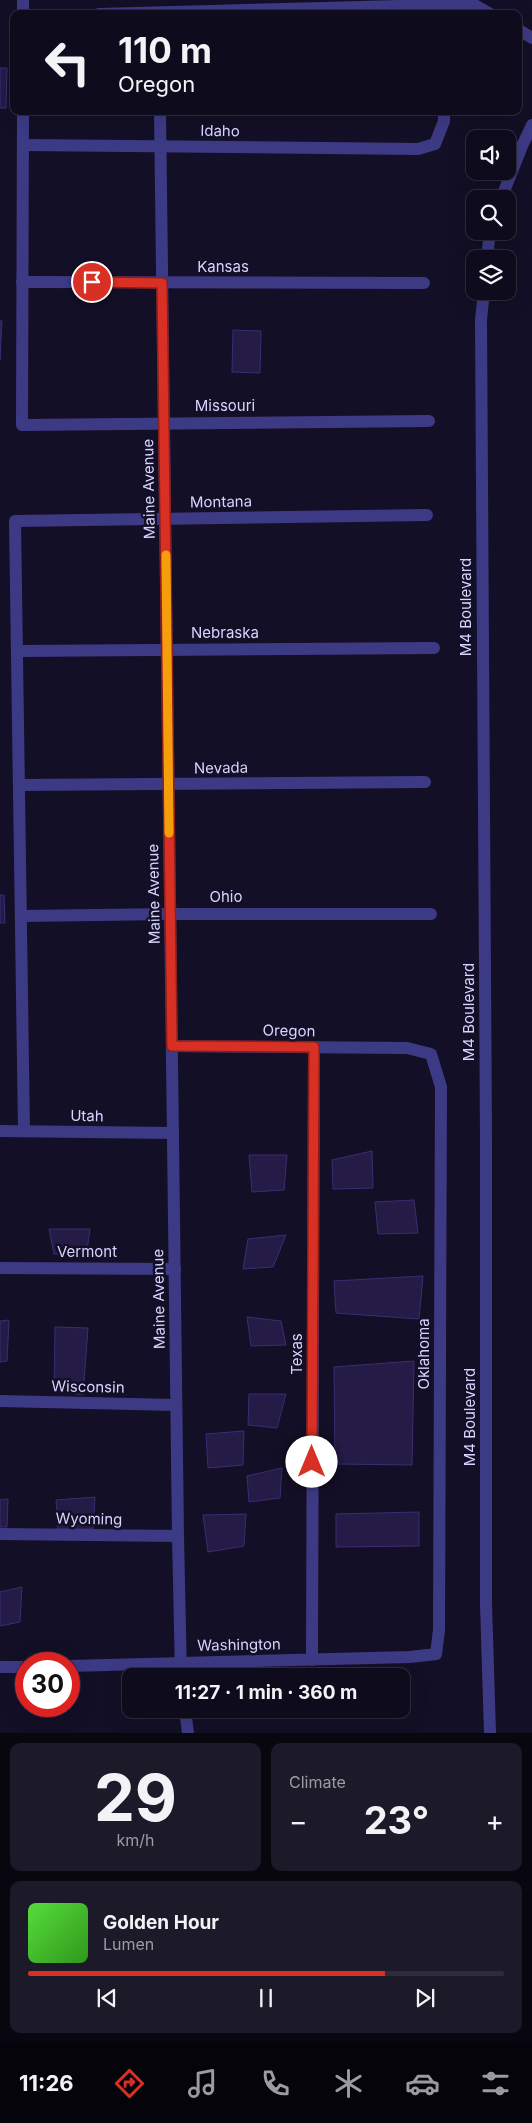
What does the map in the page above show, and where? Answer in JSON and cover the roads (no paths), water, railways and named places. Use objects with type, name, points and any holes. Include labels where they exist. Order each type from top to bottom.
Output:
[{"type":"street","points":[[159,9],[302,4],[439,9],[473,4],[483,10]]},
{"type":"street","points":[[22,282],[23,115]]},
{"type":"street","name":"Maine Avenue","points":[[160,115],[180,1668]]},
{"type":"street","name":"Idaho","points":[[23,145],[418,149],[435,144],[444,121],[444,115]]},
{"type":"street","points":[[505,190],[532,125]]},
{"type":"street","name":"Kansas","points":[[22,282],[424,283]]},
{"type":"street","name":"Missouri","points":[[22,282],[22,425],[429,421]]},
{"type":"street","name":"M4 Boulevard","points":[[483,300],[481,330],[486,1138],[486,1604],[490,1733]]},
{"type":"street","name":"Montana","points":[[17,651],[15,522],[427,515]]},
{"type":"street","name":"Nebraska","points":[[17,651],[434,648]]},
{"type":"street","points":[[17,651],[24,1131]]},
{"type":"street","name":"Nevada","points":[[18,785],[425,782]]},
{"type":"street","name":"Ohio","points":[[21,916],[431,914]]},
{"type":"street","name":"Oregon","points":[[172,1046],[407,1048]]},
{"type":"street","name":"Texas","points":[[312,1660],[314,1047]]},
{"type":"street","name":"Oklahoma","points":[[407,1048],[431,1054],[441,1087],[439,1630],[436,1654],[410,1657]]},
{"type":"street","name":"Utah","points":[[0,1131],[173,1133]]},
{"type":"street","name":"Vermont","points":[[0,1268],[174,1269]]},
{"type":"street","name":"Wisconsin","points":[[0,1401],[176,1405]]},
{"type":"street","name":"Wyoming","points":[[0,1534],[178,1536]]},
{"type":"street","name":"Washington","points":[[80,1666],[410,1657]]},
{"type":"street","points":[[0,1667],[15,1667]]},
{"type":"street","points":[[186,1718],[188,1733]]}]
